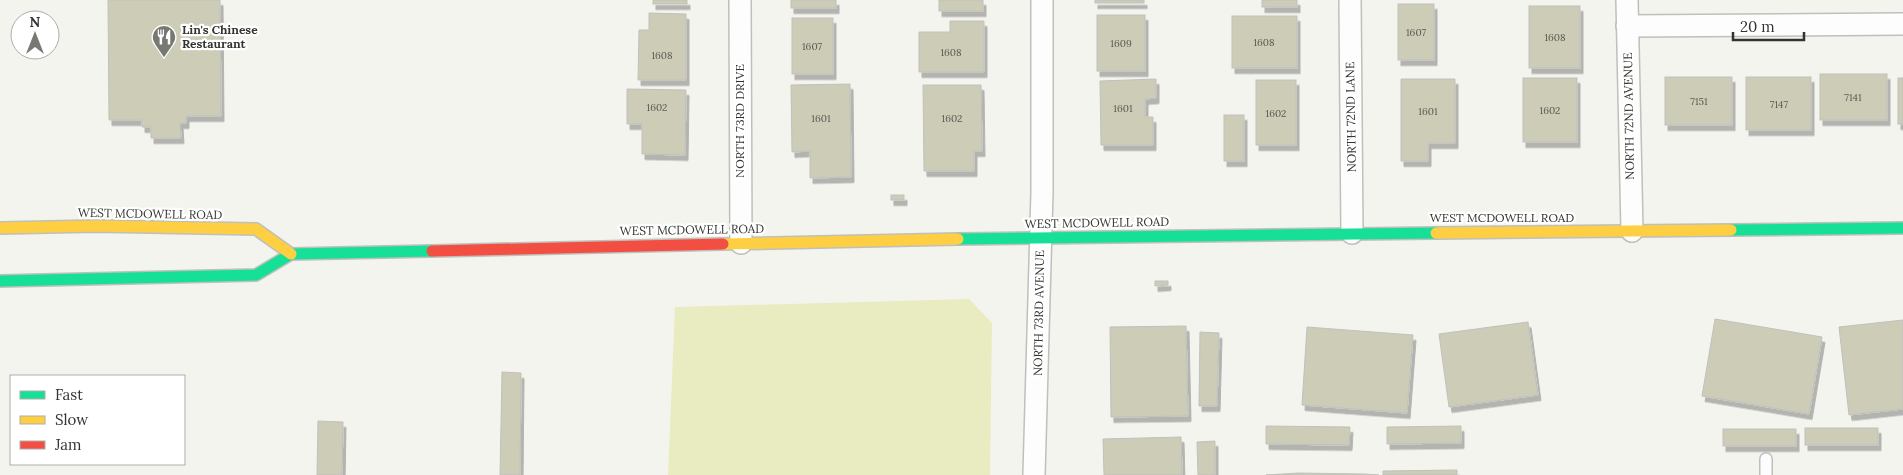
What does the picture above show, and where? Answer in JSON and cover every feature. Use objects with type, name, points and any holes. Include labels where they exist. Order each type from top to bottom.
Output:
[{"type":"main road","name":"WEST MCDOWELL ROAD","points":[[0,228],[97,226],[256,230],[291,254]]},
{"type":"main road","name":"WEST MCDOWELL ROAD","points":[[0,281],[256,275],[291,254],[1041,237],[1903,228]]},
{"type":"street","name":"NORTH 73RD DRIVE","points":[[740,0],[741,243]]},
{"type":"street","name":"NORTH 73RD AVENUE","points":[[1034,475],[1041,237],[1042,0]]},
{"type":"street","name":"NORTH 72ND LANE","points":[[1350,0],[1352,234]]},
{"type":"street","name":"NORTH 72ND AVENUE","points":[[1627,0],[1632,231]]},
{"type":"street","points":[[1627,26],[1903,24]]},
{"type":"lane","points":[[1766,459],[1766,475]]},
{"type":"green space","points":[[969,299],[992,323],[990,475],[668,475],[675,307]]},
{"type":"building","name":"Lin's Chinese Restaurant","points":[[108,0],[220,0],[221,116],[186,116],[186,123],[180,123],[181,138],[151,138],[151,127],[142,127],[142,120],[109,120]]},
{"type":"building","points":[[653,0],[687,0],[687,4],[653,4]]},
{"type":"building","points":[[791,0],[836,0],[836,8],[791,8]]},
{"type":"building","points":[[939,0],[983,0],[983,11],[939,11]]},
{"type":"building","points":[[1095,0],[1144,0],[1144,3],[1095,3]]},
{"type":"building","points":[[1262,0],[1297,0],[1297,7],[1262,7]]},
{"type":"building","points":[[1398,4],[1434,4],[1434,60],[1398,60]]},
{"type":"building","points":[[1529,6],[1580,6],[1580,68],[1529,68]]},
{"type":"building","points":[[649,13],[686,14],[686,80],[638,80],[639,30],[649,30]]},
{"type":"building","points":[[1097,15],[1145,15],[1145,71],[1097,71]]},
{"type":"building","points":[[1232,16],[1297,16],[1297,68],[1232,68]]},
{"type":"building","points":[[792,18],[833,18],[833,74],[792,74]]},
{"type":"building","points":[[950,21],[984,21],[984,72],[919,72],[919,32],[950,32]]},
{"type":"building","points":[[1820,74],[1887,74],[1887,120],[1820,120]]},
{"type":"building","points":[[1665,77],[1732,77],[1732,125],[1665,125]]},
{"type":"building","points":[[1746,77],[1811,77],[1811,130],[1746,130]]},
{"type":"building","points":[[1523,78],[1577,78],[1577,142],[1523,142]]},
{"type":"building","points":[[1898,78],[1903,78],[1903,124],[1898,124]]},
{"type":"building","points":[[1156,79],[1156,98],[1145,99],[1145,117],[1153,117],[1153,145],[1101,145],[1100,81]]},
{"type":"building","points":[[1401,79],[1455,79],[1455,143],[1428,143],[1428,161],[1401,161]]},
{"type":"building","points":[[1256,80],[1296,80],[1296,145],[1256,145]]},
{"type":"building","points":[[850,84],[851,177],[810,178],[810,151],[792,152],[791,85]]},
{"type":"building","points":[[923,85],[981,85],[982,151],[974,151],[974,171],[924,171]]},
{"type":"building","points":[[627,89],[686,90],[685,155],[642,154],[642,124],[627,124]]},
{"type":"building","points":[[1224,115],[1244,115],[1244,161],[1224,161]]},
{"type":"building","points":[[891,195],[904,195],[904,200],[891,200]]},
{"type":"building","points":[[1155,281],[1168,281],[1168,285],[1155,286]]},
{"type":"building","points":[[1715,319],[1822,337],[1809,414],[1702,396]]},
{"type":"building","points":[[1903,320],[1903,409],[1849,415],[1839,327]]},
{"type":"building","points":[[1528,322],[1538,395],[1449,407],[1439,334]]},
{"type":"building","points":[[1186,326],[1188,416],[1111,417],[1110,327]]},
{"type":"building","points":[[1307,327],[1413,335],[1407,413],[1302,405]]},
{"type":"building","points":[[1200,332],[1219,333],[1217,406],[1199,406]]},
{"type":"building","points":[[502,372],[521,373],[520,475],[500,475]]},
{"type":"building","points":[[318,421],[343,422],[342,475],[317,475]]},
{"type":"building","points":[[1266,426],[1350,427],[1349,445],[1266,444]]},
{"type":"building","points":[[1461,426],[1461,443],[1387,444],[1387,427]]},
{"type":"building","points":[[1805,428],[1878,428],[1878,445],[1805,445]]},
{"type":"building","points":[[1723,429],[1796,429],[1796,446],[1723,446]]},
{"type":"building","points":[[1181,437],[1182,475],[1104,475],[1103,439]]},
{"type":"building","points":[[1215,441],[1215,475],[1198,475],[1197,442]]},
{"type":"building","points":[[1457,470],[1457,475],[1383,475],[1383,471]]},
{"type":"building","points":[[1299,473],[1364,474],[1379,475],[1266,475]]},
{"type":"traffic: fast","points":[[1731,230],[1903,228]]},
{"type":"traffic: fast","points":[[958,239],[1436,233]]},
{"type":"traffic: fast","points":[[0,281],[256,275],[291,254],[432,251]]},
{"type":"traffic: slow","points":[[0,228],[97,226],[256,229],[291,254]]},
{"type":"traffic: slow","points":[[1436,233],[1731,230]]},
{"type":"traffic: slow","points":[[723,244],[958,239]]},
{"type":"traffic: jam","points":[[432,251],[723,244]]},
{"type":"place","name":"Lin's Chinese Restaurant","points":[[164,58]]}]
